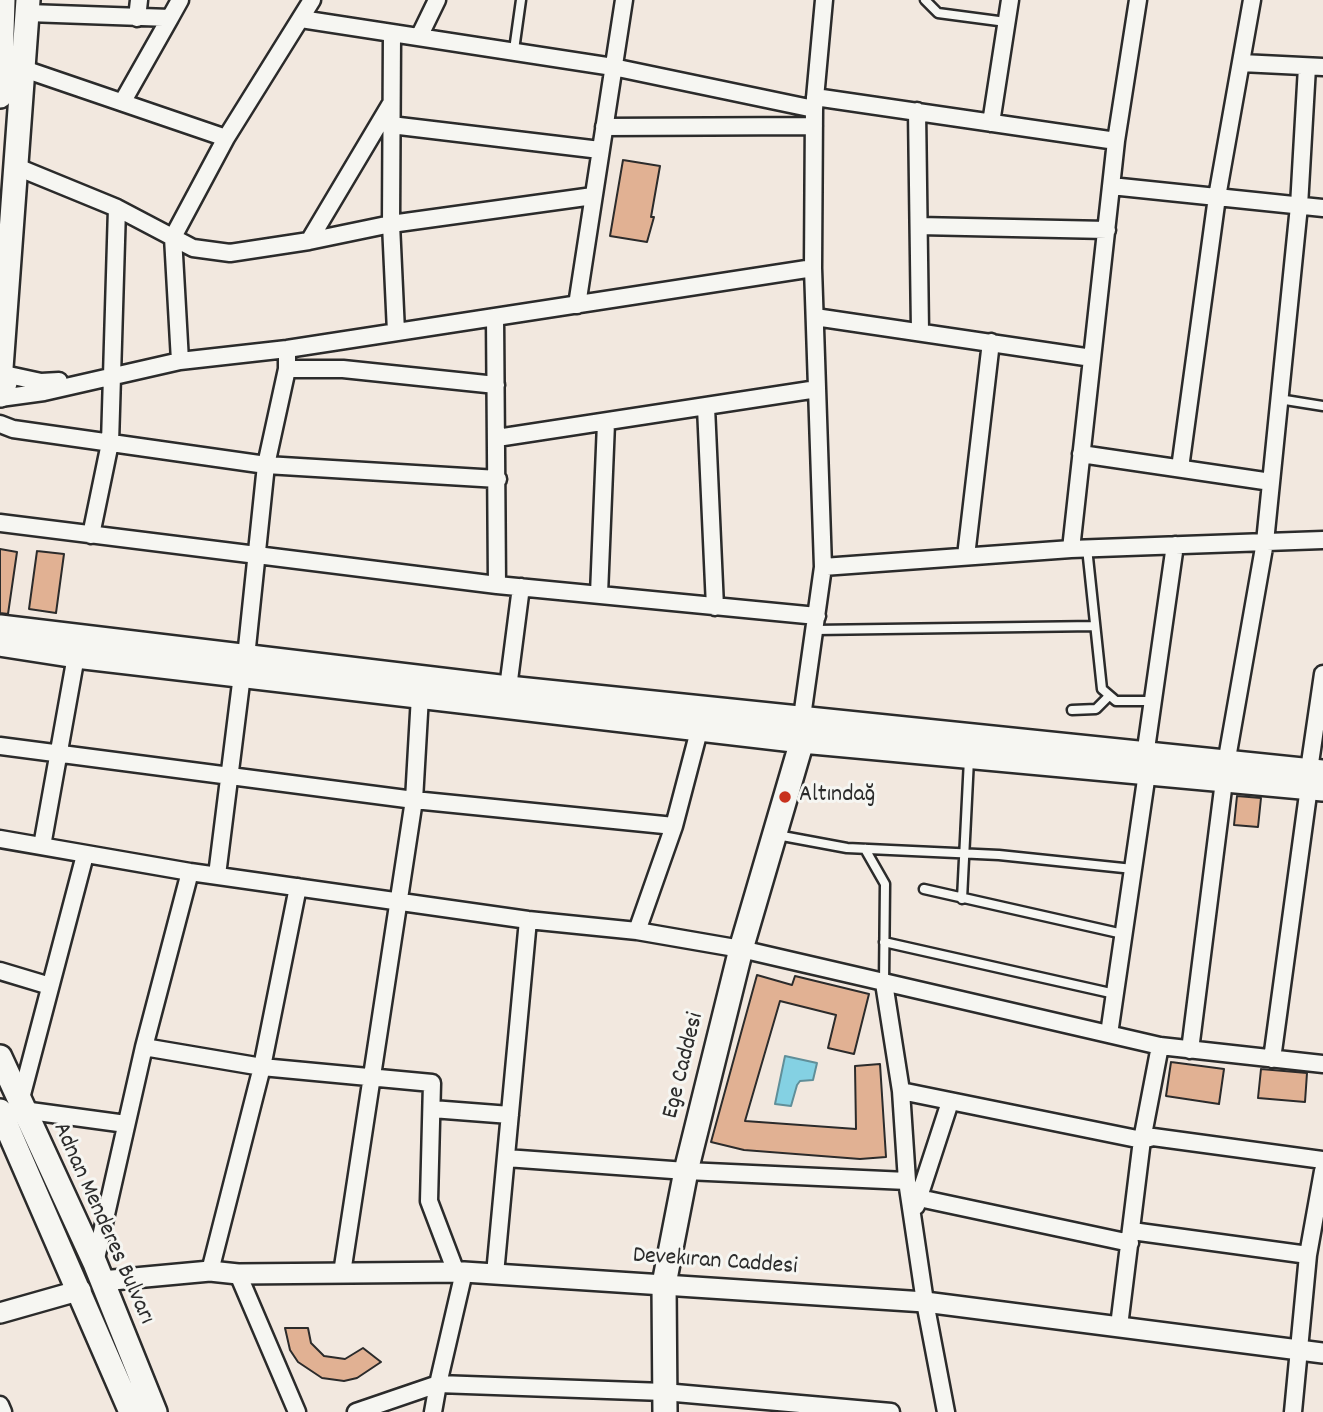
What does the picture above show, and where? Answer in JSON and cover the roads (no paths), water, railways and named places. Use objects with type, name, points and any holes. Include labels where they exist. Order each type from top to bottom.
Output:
[{"type":"main road","points":[[0,96],[3,0]]},
{"type":"main road","points":[[1,380],[7,212],[17,167],[28,6]]},
{"type":"main road","points":[[0,627],[420,696],[802,741],[970,756],[1146,764]]},
{"type":"main road","points":[[0,644],[76,656],[244,666],[508,688],[802,717],[1146,764],[1316,779]]},
{"type":"main road","name":"Ege Caddesi","points":[[664,1402],[664,1284],[686,1171],[741,949],[802,741],[802,717]]},
{"type":"main road","name":"Adnan Menderes Bulvarı","points":[[0,1057],[14,1108],[155,1412]]},
{"type":"main road","name":"Adnan Menderes Bulvarı","points":[[14,1108],[92,1278],[131,1412]]},
{"type":"street","points":[[137,18],[139,0]]},
{"type":"street","points":[[123,101],[180,0]]},
{"type":"street","points":[[180,361],[173,237],[226,138],[312,0]]},
{"type":"street","points":[[420,35],[437,0]]},
{"type":"street","points":[[577,304],[624,0]]},
{"type":"street","points":[[802,717],[823,567],[813,268],[814,126],[824,0]]},
{"type":"street","points":[[991,123],[1010,0]]},
{"type":"street","points":[[1079,548],[1082,454],[1092,358],[1116,141],[1138,0]]},
{"type":"street","points":[[1180,468],[1217,197],[1252,0]]},
{"type":"street","points":[[28,6],[137,18],[170,18]]},
{"type":"street","points":[[301,19],[514,50],[815,103],[917,111],[1116,141]]},
{"type":"street","points":[[393,34],[391,224],[396,332]]},
{"type":"street","points":[[1190,1049],[1225,772],[1265,542],[1298,206],[1315,67],[1241,63]]},
{"type":"street","points":[[24,69],[226,138]]},
{"type":"street","points":[[309,241],[392,102]]},
{"type":"street","points":[[917,111],[920,331]]},
{"type":"street","points":[[391,125],[600,150]]},
{"type":"street","points":[[604,127],[814,126]]},
{"type":"street","points":[[17,167],[117,208],[193,248],[230,253],[309,241],[391,224],[593,197]]},
{"type":"street","points":[[1111,186],[1323,208]]},
{"type":"street","points":[[91,536],[110,443],[117,208]]},
{"type":"street","points":[[919,226],[1107,230]]},
{"type":"street","points":[[1,380],[41,382],[114,377],[180,361],[287,349],[813,268]]},
{"type":"street","points":[[495,317],[497,585]]},
{"type":"street","points":[[814,317],[1092,358]]},
{"type":"street","points":[[966,556],[991,342]]},
{"type":"street","points":[[218,875],[259,554],[267,465],[288,369],[287,349]]},
{"type":"street","points":[[288,369],[342,369],[496,385]]},
{"type":"street","points":[[1,380],[114,377]]},
{"type":"street","points":[[497,438],[817,390]]},
{"type":"street","points":[[706,407],[715,607]]},
{"type":"street","points":[[599,594],[606,423]]},
{"type":"street","points":[[0,424],[13,429],[267,465],[498,480]]},
{"type":"street","points":[[1082,454],[1271,482]]},
{"type":"street","points":[[0,523],[497,585],[715,607],[816,623]]},
{"type":"street","points":[[823,567],[1079,548],[1323,540]]},
{"type":"street","points":[[1109,1034],[1175,545]]},
{"type":"street","points":[[508,688],[521,587]]},
{"type":"street","points":[[42,846],[56,752],[76,656]]},
{"type":"street","points":[[1272,1059],[1316,779],[1323,674]]},
{"type":"street","points":[[342,1273],[414,800],[420,696]]},
{"type":"street","points":[[637,931],[674,826],[700,727]]},
{"type":"street","points":[[0,746],[414,800],[674,826]]},
{"type":"street","points":[[0,839],[190,872],[528,920],[637,931],[741,949],[1160,1046],[1323,1064]]},
{"type":"street","points":[[85,855],[14,1108],[126,1124]]},
{"type":"street","points":[[92,1278],[144,1047],[190,872]]},
{"type":"street","points":[[210,1271],[262,1068],[298,887]]},
{"type":"street","points":[[495,1274],[528,920]]},
{"type":"street","points":[[0,971],[50,986]]},
{"type":"street","points":[[884,983],[901,1091],[907,1181],[925,1302],[947,1412]]},
{"type":"street","points":[[1119,1326],[1142,1140],[1160,1046]]},
{"type":"street","points":[[144,1047],[262,1068],[370,1080],[432,1083],[429,1201],[460,1272],[433,1412]]},
{"type":"street","points":[[901,1091],[1142,1140],[1153,1137],[1323,1160]]},
{"type":"street","points":[[913,1215],[950,1101]]},
{"type":"street","points":[[432,1109],[510,1115]]},
{"type":"street","points":[[506,1158],[686,1171],[907,1181]]},
{"type":"street","points":[[1293,1412],[1308,1255],[1323,1171]]},
{"type":"street","points":[[919,1198],[1131,1237],[1308,1255]]},
{"type":"street","name":"Devekıran Caddesi","points":[[0,1312],[92,1278],[210,1271],[238,1274],[460,1272],[925,1302],[1323,1353]]},
{"type":"street","points":[[238,1274],[297,1412]]},
{"type":"street","points":[[356,1412],[438,1384],[664,1402],[891,1412]]},
{"type":"street","points":[[0,1405],[4,1412]]},
{"type":"lane","points":[[514,50],[521,0]]},
{"type":"lane","points":[[925,0],[938,13],[1007,22]]},
{"type":"lane","points":[[1279,400],[1323,407]]},
{"type":"lane","points":[[1079,548],[1095,626],[1102,689],[1116,701],[1153,701]]},
{"type":"lane","points":[[816,623],[1095,626]]},
{"type":"lane","points":[[1072,710],[1096,709],[1108,696]]},
{"type":"lane","points":[[962,900],[970,756]]},
{"type":"lane","points":[[774,834],[865,849],[965,853],[1133,869]]},
{"type":"lane","points":[[865,849],[885,884],[884,983]]},
{"type":"lane","points":[[924,889],[962,900],[1123,934]]},
{"type":"lane","points":[[884,942],[1115,994]]},
{"type":"water","points":[[785,1056],[817,1063],[813,1080],[800,1081],[797,1085],[791,1106],[775,1104]]},
{"type":"place","name":"Altındağ","points":[[785,797]]}]
